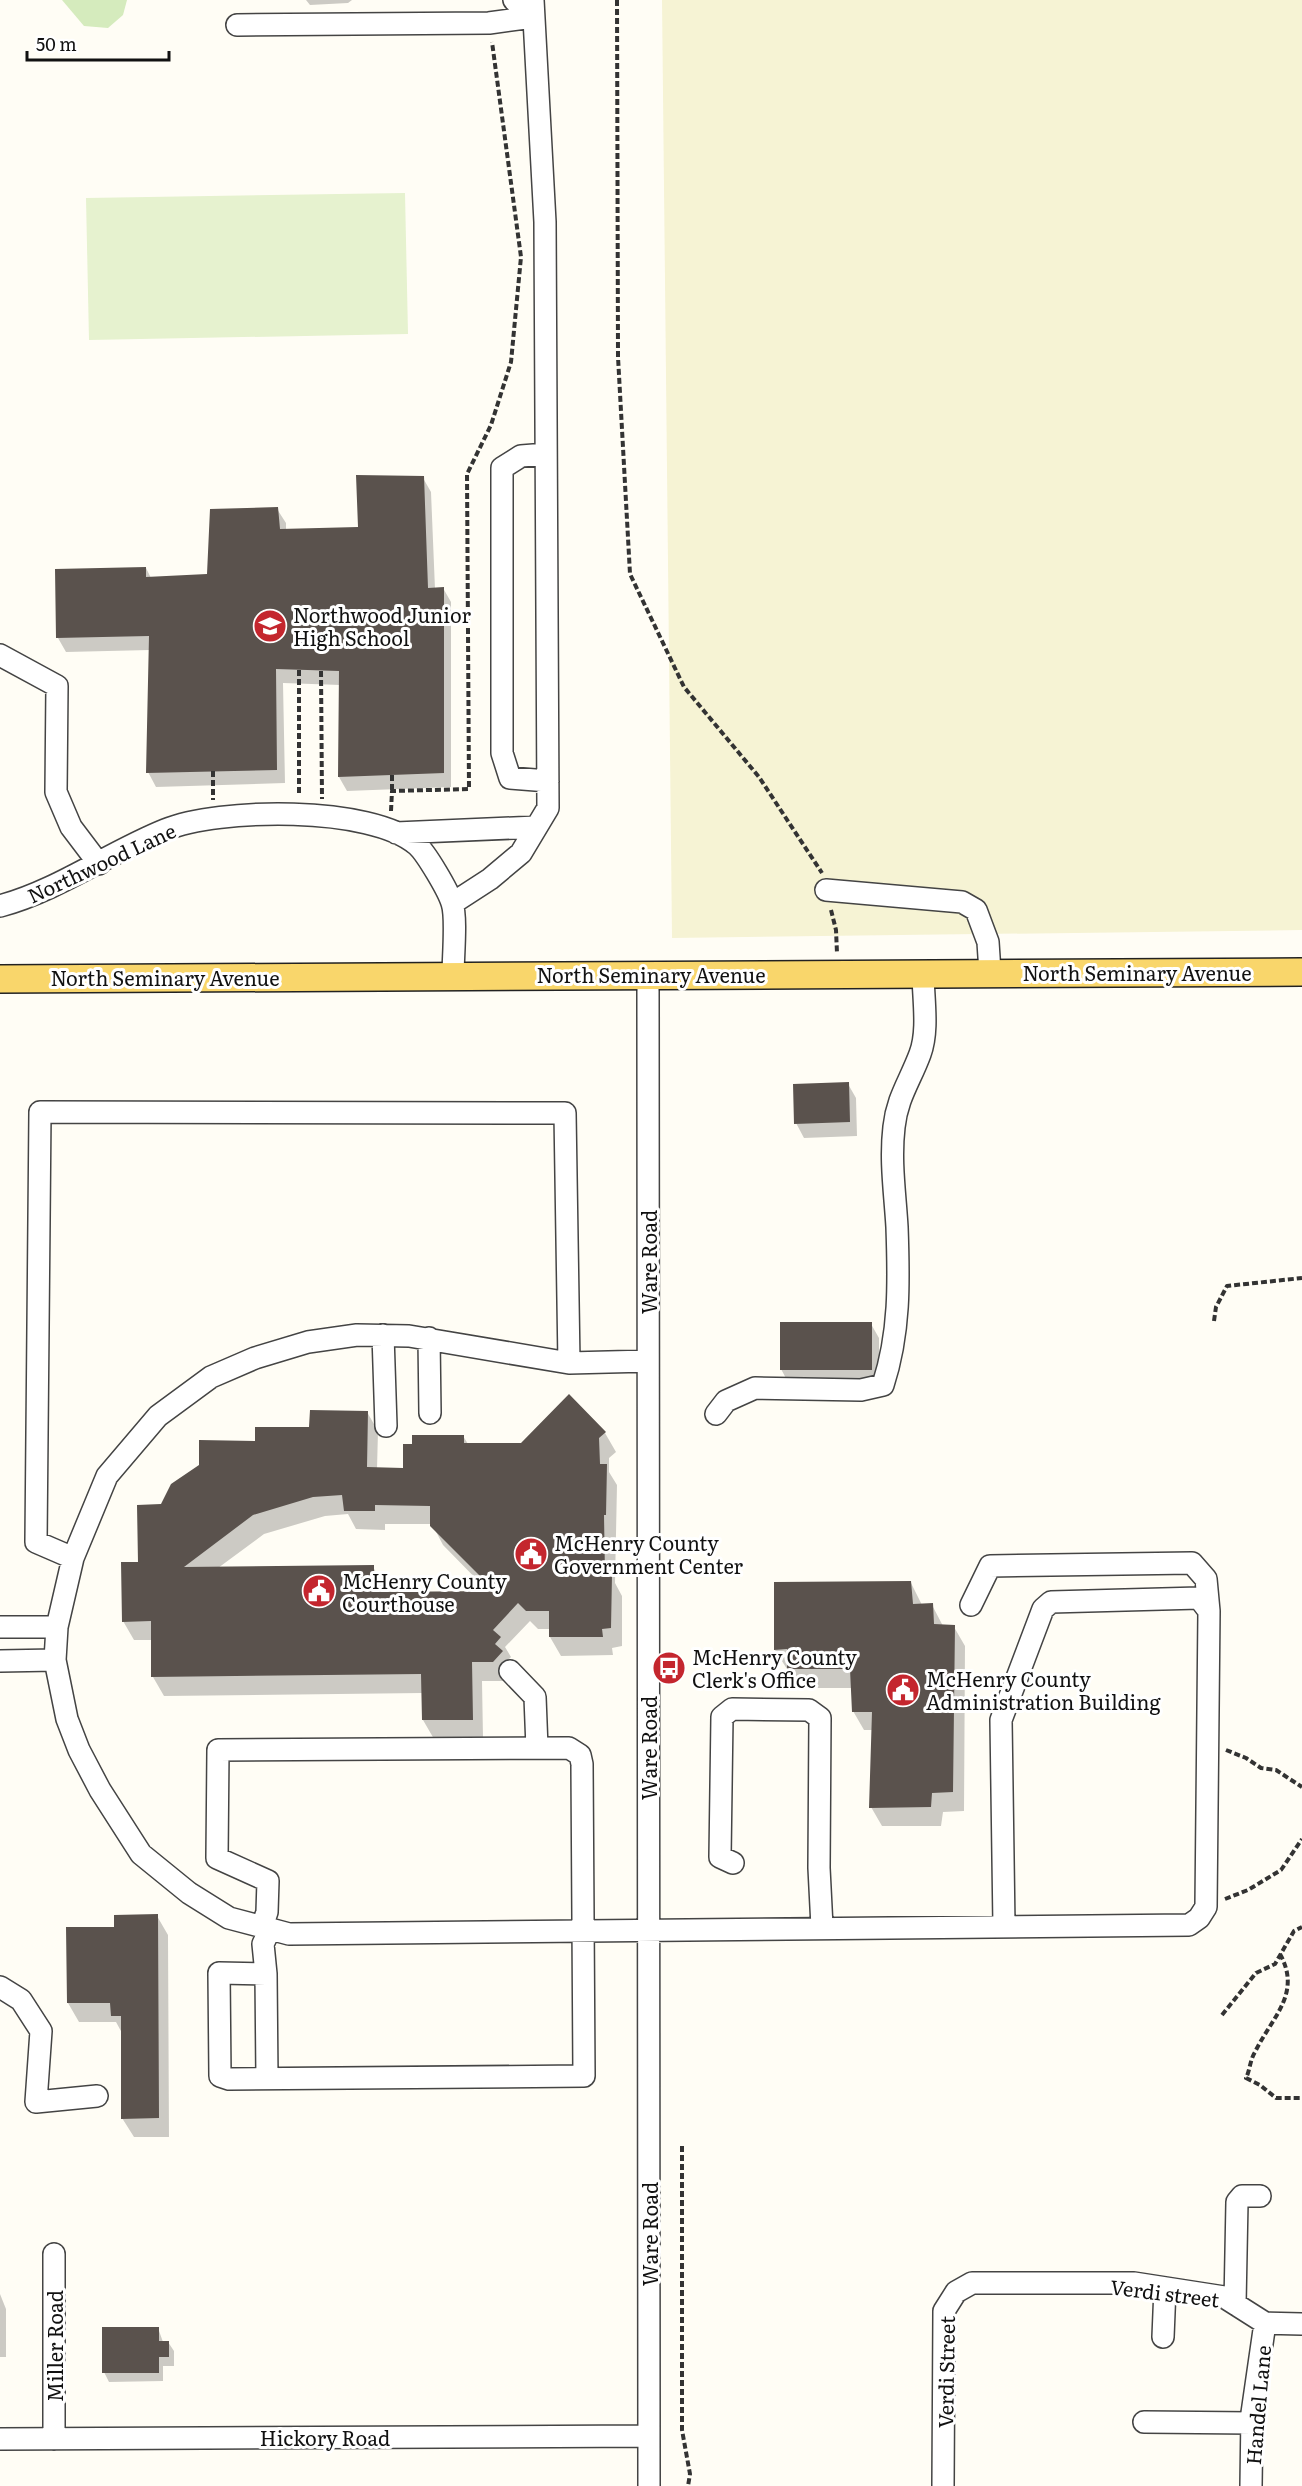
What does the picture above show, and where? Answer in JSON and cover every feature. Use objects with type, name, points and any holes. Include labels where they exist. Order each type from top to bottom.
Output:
[{"type":"main road","name":"North Seminary Avenue","points":[[0,978],[1302,972]]},
{"type":"street","points":[[514,0],[533,8]]},
{"type":"street","points":[[237,26],[489,23],[533,8]]},
{"type":"street","points":[[453,975],[453,903],[490,879],[521,853],[548,808],[545,222],[533,8]]},
{"type":"street","points":[[546,454],[521,456],[502,468],[502,753],[510,778],[548,781]]},
{"type":"street","points":[[0,655],[57,686],[56,792],[71,827],[99,864]]},
{"type":"street","name":"Northwood Lane","points":[[0,906],[52,887],[165,830],[191,822],[247,816],[333,816],[360,821],[394,833],[417,845],[453,903]]},
{"type":"street","points":[[394,833],[536,827]]},
{"type":"street","points":[[826,890],[962,902],[976,910],[988,942],[990,972]]},
{"type":"street","points":[[716,1414],[726,1401],[755,1388],[861,1390],[883,1385],[894,1352],[899,1286],[891,1164],[894,1125],[900,1096],[921,1052],[924,1017],[922,972]]},
{"type":"street","name":"Ware Road","points":[[648,975],[649,2486]]},
{"type":"street","points":[[73,1558],[36,1542],[40,1112],[565,1113],[569,1363]]},
{"type":"street","points":[[648,1361],[569,1363],[429,1338],[357,1335],[308,1342],[255,1358],[211,1377],[158,1416],[107,1476],[73,1558],[57,1627],[55,1660],[67,1719],[79,1750],[100,1790],[141,1854],[189,1893],[230,1918],[289,1934],[822,1926],[1189,1925],[1199,1918],[1206,1907],[1209,1611],[1206,1579],[1192,1563],[990,1566],[971,1605]]},
{"type":"street","points":[[383,1335],[386,1426]]},
{"type":"street","points":[[429,1338],[430,1413]]},
{"type":"street","points":[[1004,1926],[1001,1720],[1043,1609],[1051,1602],[1199,1598],[1209,1611]]},
{"type":"street","points":[[0,1627],[57,1627]]},
{"type":"street","points":[[0,1660],[55,1660]]},
{"type":"street","points":[[510,1671],[535,1697],[537,1748]]},
{"type":"street","points":[[733,1863],[720,1857],[722,1718],[732,1709],[809,1710],[820,1718],[819,1868],[822,1926]]},
{"type":"street","points":[[266,1974],[219,1973],[220,2076],[230,2079],[584,2076],[581,1758],[574,1749],[537,1748],[218,1750],[217,1858],[268,1881],[263,1944],[266,1974],[267,2078]]},
{"type":"street","points":[[0,1987],[21,2000],[41,2031],[36,2102],[96,2096]]},
{"type":"street","points":[[1235,2304],[1237,2202],[1242,2196],[1260,2196]]},
{"type":"street","name":"Miller Road","points":[[54,2254],[54,2439]]},
{"type":"street","name":"Verdi Street","points":[[943,2486],[944,2311],[956,2292],[972,2283],[1056,2284]]},
{"type":"street","name":"Verdi street","points":[[1056,2284],[1134,2283],[1224,2297],[1264,2323]]},
{"type":"street","points":[[1163,2337],[1165,2288]]},
{"type":"street","points":[[1264,2323],[1302,2324]]},
{"type":"street","name":"Handel Lane","points":[[1251,2486],[1252,2423],[1264,2323]]},
{"type":"street","points":[[1144,2422],[1252,2423]]},
{"type":"street","name":"Hickory Road","points":[[0,2439],[649,2436]]},
{"type":"path","points":[[617,0],[618,357],[630,574],[684,687],[759,777],[821,869],[836,930],[837,973]]},
{"type":"path","points":[[392,791],[469,789],[467,474],[491,424],[511,362],[521,257],[506,127],[489,23]]},
{"type":"path","points":[[299,670],[299,800]]},
{"type":"path","points":[[321,671],[322,799]]},
{"type":"path","points":[[213,771],[213,801]]},
{"type":"path","points":[[383,809],[392,811],[392,775]]},
{"type":"path","points":[[311,800],[328,799]]},
{"type":"path","points":[[206,801],[224,801]]},
{"type":"path","points":[[1214,1321],[1216,1307],[1227,1286],[1302,1278]]},
{"type":"path","points":[[1207,1747],[1230,1751],[1261,1768],[1276,1770],[1302,1787]]},
{"type":"path","points":[[1206,1907],[1248,1890],[1281,1870],[1302,1839]]},
{"type":"path","points":[[1222,2014],[1256,1973],[1275,1964],[1294,1931],[1302,1927]]},
{"type":"path","points":[[1280,1954],[1287,1967],[1288,1995],[1253,2055],[1246,2079],[1260,2085],[1276,2098],[1302,2098]]},
{"type":"path","points":[[682,2146],[682,2430],[690,2474],[688,2486]]},
{"type":"shaded area","points":[[662,0],[1302,0],[1302,930],[672,938]]},
{"type":"green space","points":[[62,0],[127,0],[123,15],[108,28],[84,26]]},
{"type":"green space","points":[[405,193],[408,334],[89,340],[86,198]]},
{"type":"building","name":"Northwood Junior High School","points":[[356,475],[424,476],[428,588],[444,587],[444,773],[338,777],[339,671],[276,669],[277,770],[146,773],[149,636],[56,638],[55,569],[146,567],[146,577],[207,574],[210,509],[278,507],[280,529],[358,527]]},
{"type":"building","points":[[849,1082],[850,1122],[794,1124],[793,1084]]},
{"type":"building","points":[[780,1322],[872,1322],[872,1370],[780,1370]]},
{"type":"building","name":"McHenry County Government Center","points":[[569,1394],[606,1432],[599,1438],[600,1464],[607,1464],[606,1515],[604,1515],[605,1575],[612,1575],[611,1628],[602,1629],[603,1637],[549,1637],[549,1611],[526,1611],[518,1603],[493,1630],[501,1637],[495,1644],[503,1651],[493,1662],[472,1662],[473,1720],[422,1720],[421,1674],[151,1677],[151,1621],[122,1622],[121,1562],[138,1562],[137,1505],[161,1504],[171,1484],[199,1465],[199,1440],[255,1441],[255,1427],[309,1427],[310,1410],[368,1411],[367,1467],[403,1468],[403,1444],[412,1444],[412,1435],[464,1435],[464,1443],[521,1443]],"holes":[[[342,1495],[344,1511],[375,1511],[375,1505],[430,1506],[430,1526],[495,1591],[374,1592],[374,1565],[184,1567],[253,1515],[313,1497]]]},
{"type":"building","name":"McHenry County Administration Building","points":[[911,1581],[913,1604],[933,1603],[934,1624],[955,1625],[953,1792],[932,1793],[931,1807],[869,1808],[872,1712],[852,1712],[850,1669],[787,1669],[787,1649],[774,1650],[774,1582]]},
{"type":"building","points":[[158,1914],[159,2118],[121,2119],[121,2016],[111,2016],[110,2003],[67,2003],[66,1927],[114,1927],[114,1915]]},
{"type":"building","points":[[102,2327],[159,2327],[159,2341],[169,2341],[169,2357],[159,2357],[159,2373],[102,2373]]},
{"type":"place","name":"Northwood Junior High School","points":[[270,626]]},
{"type":"place","name":"McHenry County Government Center","points":[[531,1554]]},
{"type":"place","name":"McHenry County Courthouse","points":[[319,1591]]},
{"type":"place","name":"McHenry County Clerk's Office","points":[[669,1668]]},
{"type":"place","name":"McHenry County Administration Building","points":[[903,1690]]}]
